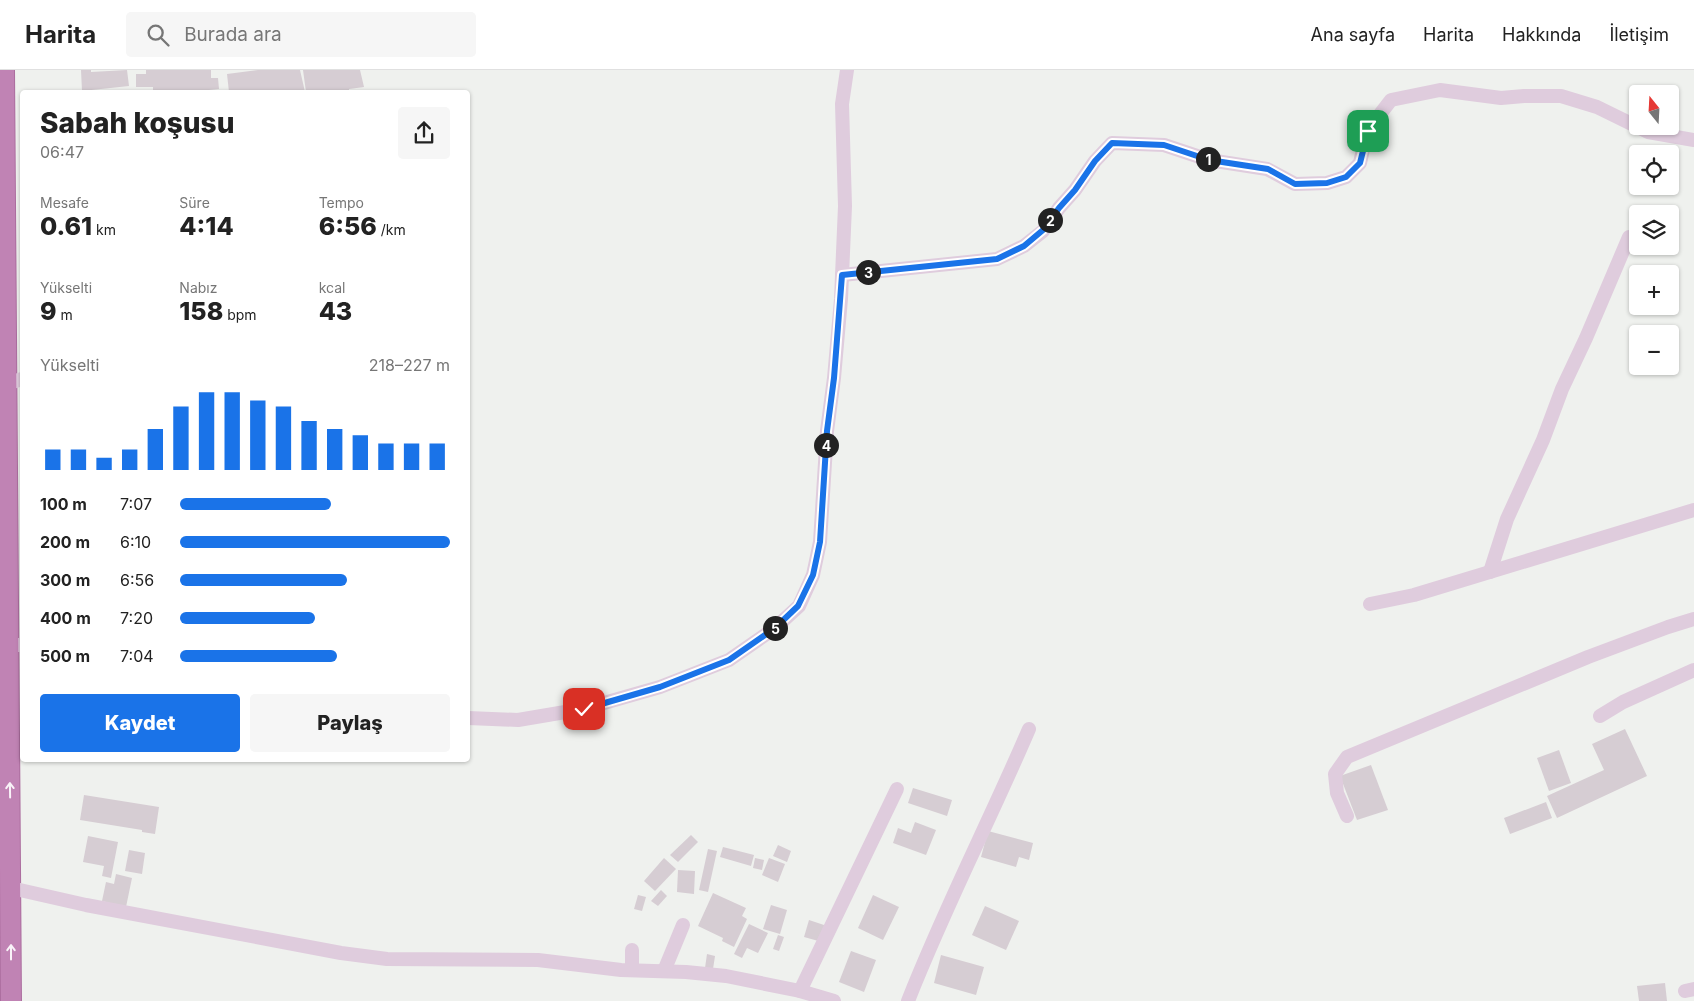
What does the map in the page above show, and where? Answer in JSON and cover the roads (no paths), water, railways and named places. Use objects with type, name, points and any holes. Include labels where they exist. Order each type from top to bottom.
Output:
[{"type":"highway","points":[[4,70],[14,381],[16,645],[11,888],[11,1001]]},
{"type":"street","points":[[470,718],[518,720],[584,709],[660,687],[729,660],[775,628],[798,606],[813,575],[820,542],[827,431],[834,378],[842,275],[845,206],[842,104],[847,70]]},
{"type":"street","points":[[842,275],[967,264],[1004,256],[1024,246],[1043,230],[1095,161],[1112,143],[1164,145],[1209,160],[1268,169],[1295,184],[1327,183],[1346,177],[1360,163],[1368,131],[1390,100],[1440,90],[1501,98],[1561,96],[1597,107],[1648,132],[1694,140]]},
{"type":"street","points":[[1490,572],[1507,519],[1543,440],[1562,389],[1586,338],[1628,237]]},
{"type":"street","points":[[1370,604],[1414,595],[1694,510]]},
{"type":"street","points":[[1347,816],[1337,792],[1336,774],[1348,757],[1588,657],[1668,627],[1694,620]]},
{"type":"street","points":[[1600,716],[1623,702],[1694,670]]},
{"type":"street","points":[[908,1001],[1029,729]]},
{"type":"street","points":[[800,991],[897,789]]},
{"type":"street","points":[[11,888],[350,954],[387,959],[538,960],[632,970],[726,976],[800,991],[834,1001]]},
{"type":"street","points":[[664,971],[683,925]]},
{"type":"street","points":[[632,950],[632,970]]}]
